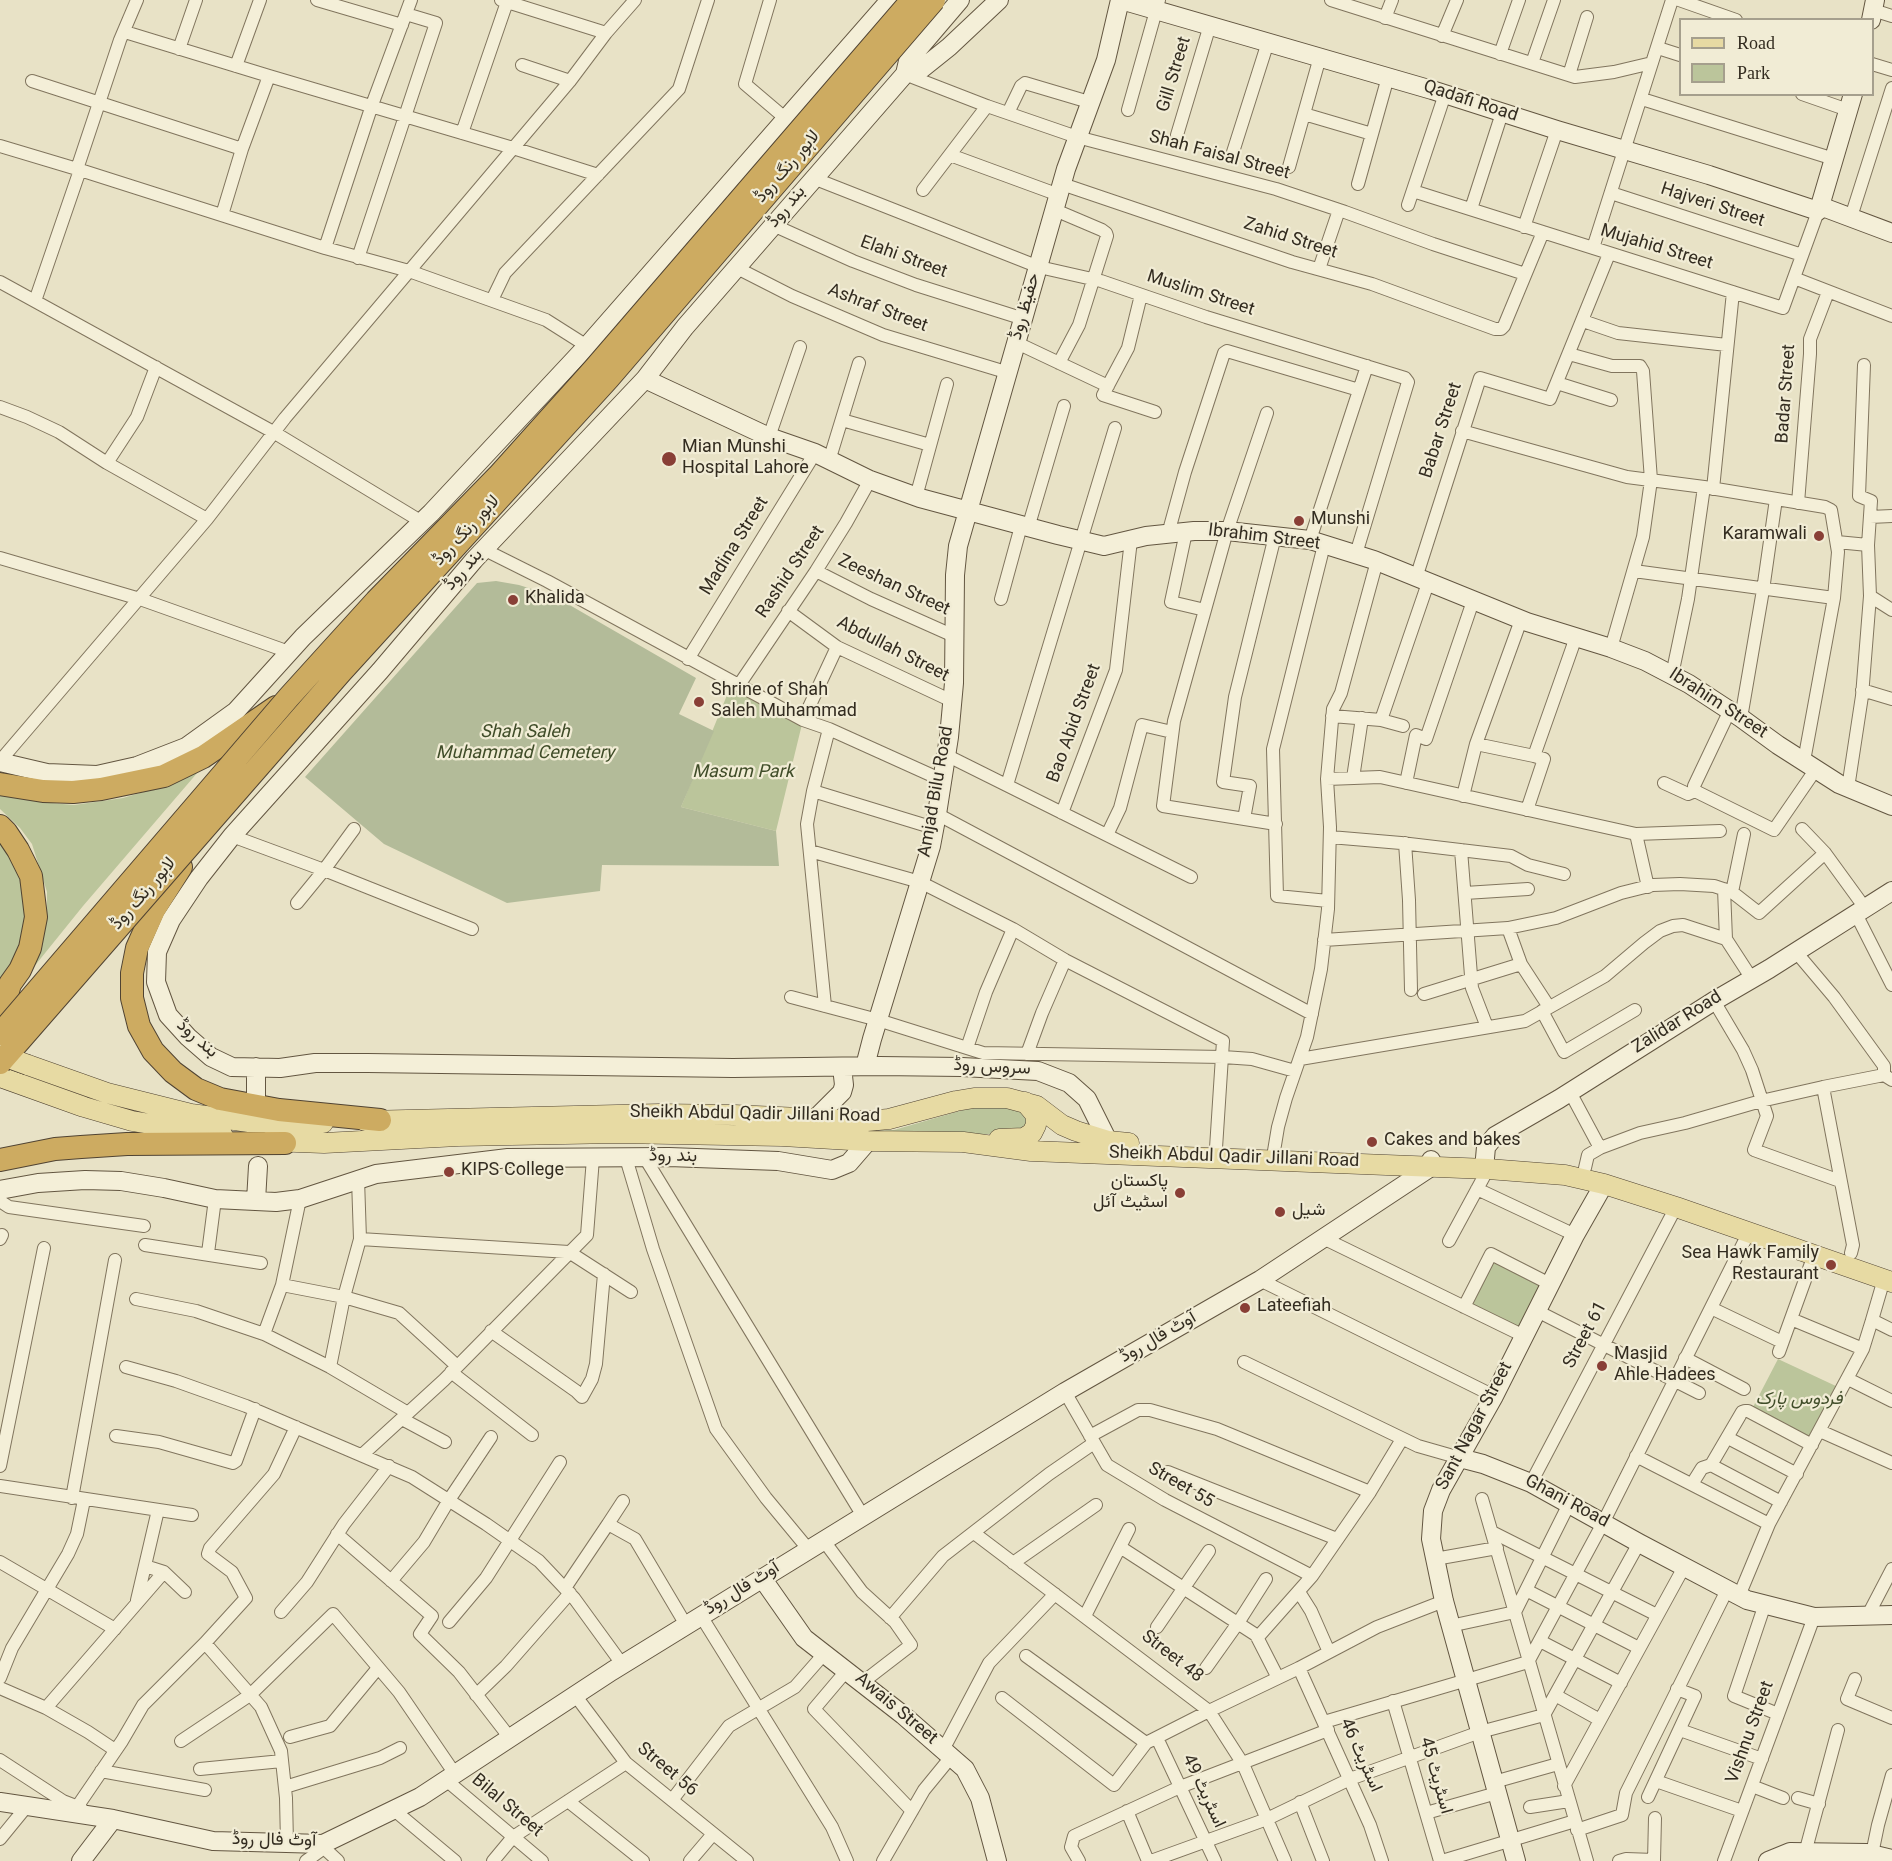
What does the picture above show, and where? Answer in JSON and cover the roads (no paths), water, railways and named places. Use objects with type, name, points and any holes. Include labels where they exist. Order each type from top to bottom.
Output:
[{"type":"highway","name":"لاہور رنگ روڈ","points":[[0,1034],[290,697],[376,602],[498,476],[594,369],[912,0]]},
{"type":"highway","name":"لاہور رنگ روڈ","points":[[0,1063],[206,824],[400,605],[608,379],[934,0]]},
{"type":"highway","points":[[0,784],[43,791],[73,792],[101,789],[164,776],[203,757],[290,697]]},
{"type":"highway","points":[[206,824],[162,895],[137,948],[132,973],[132,998],[139,1026],[153,1051],[173,1072],[196,1089],[220,1099],[279,1110],[380,1120]]},
{"type":"highway","points":[[0,826],[18,850],[31,876],[36,917],[30,948],[20,970],[10,984],[0,1020]]},
{"type":"highway","points":[[0,1160],[55,1149],[127,1144],[285,1143]]},
{"type":"main road","points":[[0,762],[47,773],[97,775],[137,766],[186,747],[236,711],[290,652],[422,522],[587,346],[890,0]]},
{"type":"main road","name":"بند روڈ","points":[[842,1067],[734,1068],[315,1063],[280,1068],[232,1067],[211,1057],[168,1015],[156,982],[157,952],[171,920],[199,878],[232,836],[380,671],[483,549],[645,379],[685,327],[905,74],[909,61],[960,0]]},
{"type":"main road","name":"بند روڈ","points":[[905,74],[919,71],[949,47],[999,0]]},
{"type":"main road","name":"Qadafi Road","points":[[1121,0],[1157,5],[1210,25],[1819,208],[1892,233]]},
{"type":"main road","name":"حفیظ روڈ","points":[[967,512],[1077,137],[1106,60],[1121,0]]},
{"type":"main road","points":[[830,69],[874,109]]},
{"type":"main road","points":[[1819,208],[1850,102]]},
{"type":"main road","name":"Ibrahim Street","points":[[645,379],[769,437],[822,457],[870,480],[916,497],[1025,527],[1104,546],[1177,533],[1227,531],[1317,542],[1377,561],[1521,620],[1645,661],[1689,684],[1848,788],[1892,806]]},
{"type":"main road","name":"Amjad Bilu Road","points":[[865,1066],[936,821],[952,701],[955,575],[958,546],[967,512]]},
{"type":"main road","name":"Zalidar Road","points":[[1485,1166],[1486,1147],[1496,1136],[1892,891]]},
{"type":"main road","name":"Sheikh Abdul Qadir Jillani Road","points":[[0,1055],[107,1093],[151,1105],[216,1119],[249,1122],[297,1123],[659,1114],[867,1121],[888,1119],[974,1098],[1007,1098],[1037,1106],[1062,1125],[1108,1142],[1431,1162],[1565,1175],[1604,1184],[1814,1255],[1889,1276]]},
{"type":"main road","points":[[256,1067],[256,1096]]},
{"type":"main road","points":[[816,1118],[842,1092],[842,1067]]},
{"type":"main road","name":"سروس روڈ","points":[[842,1067],[962,1067],[1038,1071],[1069,1083],[1086,1099],[1108,1142]]},
{"type":"main road","name":"Sheikh Abdul Qadir Jillani Road","points":[[0,1077],[84,1107],[132,1121],[192,1132],[285,1143],[617,1133],[963,1142],[1031,1151],[1431,1162]]},
{"type":"main road","points":[[963,1142],[1024,1138],[1032,1133],[1036,1125],[1035,1114],[1025,1102]]},
{"type":"main road","name":"بند روڈ","points":[[0,1190],[38,1183],[85,1180],[121,1181],[215,1199],[276,1203],[300,1199],[376,1174],[508,1158],[778,1161],[832,1170],[849,1163],[868,1141]]},
{"type":"main road","name":"آوٹ فال روڈ","points":[[0,1802],[113,1819],[213,1841],[323,1846],[420,1797],[622,1664],[1065,1392],[1260,1280],[1431,1162]]},
{"type":"main road","points":[[256,1201],[258,1166]]},
{"type":"main road","name":"Sheikh Abdul Qadir Jillani Road","points":[[1485,1166],[1585,1168],[1609,1173],[1851,1253],[1889,1276]]},
{"type":"main road","name":"Sant Nagar Street","points":[[1516,1861],[1444,1601],[1431,1539],[1433,1511],[1441,1490],[1494,1396],[1575,1235],[1604,1184]]},
{"type":"main road","name":"Ghani Road","points":[[1460,1458],[1483,1464],[1531,1483],[1747,1600],[1814,1617],[1892,1615]]},
{"type":"main road","name":"Awais Street","points":[[762,1578],[804,1638],[863,1682],[965,1770],[980,1798],[997,1861]]},
{"type":"main road","points":[[81,1861],[113,1819]]},
{"type":"main road","points":[[1768,1861],[1790,1852],[1872,1854],[1891,1860]]},
{"type":"street","points":[[35,302],[100,102],[137,0]]},
{"type":"street","points":[[179,49],[196,0]]},
{"type":"street","points":[[237,66],[260,0]]},
{"type":"street","points":[[317,0],[404,19],[436,23],[358,258]]},
{"type":"street","points":[[325,248],[372,105],[411,0]]},
{"type":"street","points":[[0,762],[207,519],[275,433],[570,81],[606,33],[635,0]]},
{"type":"street","points":[[492,300],[505,273],[679,89],[708,0]]},
{"type":"street","points":[[770,0],[745,84],[785,118]]},
{"type":"street","points":[[1385,18],[1392,0]]},
{"type":"street","points":[[1442,36],[1457,0]]},
{"type":"street","points":[[1500,54],[1519,0]]},
{"type":"street","points":[[1532,63],[1554,0]]},
{"type":"street","points":[[1593,248],[1672,0]]},
{"type":"street","points":[[1679,0],[1730,18]]},
{"type":"street","points":[[462,133],[504,1],[606,33]]},
{"type":"street","points":[[1335,1],[1575,77],[1614,72],[1652,63]]},
{"type":"street","points":[[1128,111],[1157,5]]},
{"type":"street","points":[[1873,10],[1892,16]]},
{"type":"street","points":[[1569,75],[1587,16]]},
{"type":"street","name":"Gill Street","points":[[1177,135],[1210,25]]},
{"type":"street","points":[[125,32],[598,175]]},
{"type":"street","points":[[1233,152],[1268,42]]},
{"type":"street","points":[[1658,48],[1679,55]]},
{"type":"street","points":[[1289,167],[1320,57]]},
{"type":"street","points":[[522,65],[570,81]]},
{"type":"street","points":[[1874,65],[1892,70]]},
{"type":"street","name":"Shah Faisal Street","points":[[905,74],[987,106],[1077,137],[1276,189],[1525,274]]},
{"type":"street","points":[[222,215],[242,149],[269,76]]},
{"type":"street","points":[[1358,184],[1388,77]]},
{"type":"street","points":[[32,81],[242,149]]},
{"type":"street","points":[[1008,113],[1021,86],[1025,83],[1089,102]]},
{"type":"street","points":[[1851,218],[1892,88]]},
{"type":"street","points":[[1408,205],[1445,94]]},
{"type":"street","points":[[1814,96],[1850,102]]},
{"type":"street","points":[[1642,99],[1834,159]]},
{"type":"street","points":[[923,190],[987,106]]},
{"type":"street","points":[[1471,209],[1502,112]]},
{"type":"street","points":[[1304,114],[1372,134]]},
{"type":"street","points":[[1524,227],[1557,130]]},
{"type":"street","points":[[0,146],[325,248],[409,271],[546,320],[587,346]]},
{"type":"street","name":"Zahid Street","points":[[950,155],[1059,196],[1235,241],[1292,262],[1372,284],[1495,329],[1504,326],[1525,274]]},
{"type":"street","name":"Muslim Street","points":[[813,178],[1039,267],[1094,280],[1405,378],[1408,382],[1356,554]]},
{"type":"street","name":"Mujahid Street","points":[[1413,191],[1784,308],[1819,208]]},
{"type":"street","name":"Hajveri Street","points":[[1611,193],[1802,255]]},
{"type":"street","points":[[1059,196],[1106,233],[1107,237],[1079,325],[1059,363]]},
{"type":"street","points":[[1319,269],[1339,210]]},
{"type":"street","name":"Elahi Street","points":[[773,225],[853,261],[916,285],[1024,319]]},
{"type":"street","points":[[1525,274],[1543,232]]},
{"type":"street","points":[[1610,254],[1557,383],[1611,400]]},
{"type":"street","name":"Ashraf Street","points":[[736,268],[792,296],[883,335],[1009,373]]},
{"type":"street","points":[[1794,278],[1892,316]]},
{"type":"street","points":[[1,285],[275,433],[422,522]]},
{"type":"street","points":[[1672,675],[1708,488],[1733,292]]},
{"type":"street","name":"Badar Street","points":[[1798,502],[1810,339],[1828,292]]},
{"type":"street","points":[[1141,295],[1128,348],[1103,395],[1155,412]]},
{"type":"street","points":[[1583,321],[1618,333],[1727,345]]},
{"type":"street","points":[[1017,343],[1108,386]]},
{"type":"street","points":[[769,437],[800,347]]},
{"type":"street","points":[[1204,610],[1171,602],[1185,472],[1224,353],[1227,351],[1359,390]]},
{"type":"street","points":[[1569,354],[1612,366],[1640,366],[1643,371],[1651,480],[1644,537],[1611,648]]},
{"type":"street","name":"Madina Street","points":[[688,659],[822,457],[842,420],[859,363]]},
{"type":"street","points":[[1848,788],[1862,690],[1870,596],[1868,545],[1871,501],[1859,496],[1864,365]]},
{"type":"street","points":[[1328,901],[1277,896],[1273,749],[1317,542],[1367,366]]},
{"type":"street","points":[[107,463],[137,417],[156,367]]},
{"type":"street","name":"Babar Street","points":[[1381,720],[1462,431],[1480,378],[1550,399],[1557,383]]},
{"type":"street","points":[[916,497],[946,384]]},
{"type":"street","points":[[1001,599],[1064,406]]},
{"type":"street","points":[[0,407],[59,432],[107,463],[207,519]]},
{"type":"street","points":[[1267,413],[1227,531],[1174,721],[1163,806],[1276,824]]},
{"type":"street","points":[[842,420],[930,445]]},
{"type":"street","points":[[1007,785],[1115,428]]},
{"type":"street","points":[[1462,431],[1627,477],[1798,502],[1831,510],[1838,552],[1834,598],[1810,765],[1774,830],[1695,791],[1688,794],[1664,783]]},
{"type":"street","name":"Rashid Street","points":[[740,685],[816,572],[870,480]]},
{"type":"street","points":[[1695,791],[1694,786],[1736,714],[1764,590],[1776,499]]},
{"type":"street","points":[[1870,518],[1892,516]]},
{"type":"street","points":[[1244,819],[1250,786],[1222,782],[1235,698],[1275,536]]},
{"type":"street","name":"Bao Abid Street","points":[[1062,813],[1116,670],[1131,540]]},
{"type":"street","points":[[1837,542],[1868,545]]},
{"type":"street","points":[[483,549],[547,581],[803,720],[829,729],[942,780]]},
{"type":"street","points":[[0,558],[140,599],[290,652]]},
{"type":"street","points":[[1274,1151],[1278,1127],[1307,1037],[1321,969],[1328,901],[1327,779],[1333,709],[1341,693],[1377,561]]},
{"type":"street","points":[[1634,571],[1834,598]]},
{"type":"street","name":"Zeeshan Street","points":[[816,572],[954,636]]},
{"type":"street","points":[[1870,596],[1892,610]]},
{"type":"street","points":[[1406,783],[1416,735],[1426,739],[1473,601]]},
{"type":"street","name":"Abdullah Street","points":[[788,611],[837,647],[952,701]]},
{"type":"street","points":[[1463,796],[1476,744],[1521,620]]},
{"type":"street","points":[[1534,756],[1576,637]]},
{"type":"street","points":[[803,720],[837,647]]},
{"type":"street","points":[[1862,690],[1892,699]]},
{"type":"street","points":[[1332,716],[1381,720],[1403,726]]},
{"type":"street","points":[[1353,778],[1362,718]]},
{"type":"street","points":[[1107,835],[1120,808],[1142,725],[1172,732]]},
{"type":"street","points":[[825,1006],[807,824],[829,729]]},
{"type":"street","points":[[1476,744],[1544,759],[1527,810]]},
{"type":"street","points":[[946,755],[1191,877]]},
{"type":"street","points":[[1327,779],[1380,777],[1636,834],[1720,831]]},
{"type":"street","points":[[813,791],[936,821],[1312,1014]]},
{"type":"street","points":[[297,903],[354,829]]},
{"type":"street","points":[[1802,829],[1825,853],[1861,911],[1892,985]]},
{"type":"street","points":[[1636,834],[1648,886]]},
{"type":"street","points":[[1744,834],[1728,890],[1726,939],[1752,978]]},
{"type":"street","points":[[232,836],[472,929]]},
{"type":"street","points":[[1329,837],[1405,843],[1511,856],[1528,865],[1564,874]]},
{"type":"street","points":[[1405,843],[1411,990]]},
{"type":"street","points":[[1461,850],[1472,988],[1487,1027]]},
{"type":"street","points":[[810,851],[920,882],[1012,928],[1065,960],[1223,1041],[1216,1148]]},
{"type":"street","points":[[1324,940],[1508,928],[1556,918],[1621,893],[1648,886],[1680,884],[1714,886],[1728,890],[1759,913],[1825,853]]},
{"type":"street","points":[[1465,893],[1528,889]]},
{"type":"street","points":[[791,997],[878,1020],[983,1053],[1223,1057],[1298,1065],[1525,1021],[1605,976],[1660,931],[1672,926],[1683,925],[1726,939]]},
{"type":"street","points":[[967,1048],[986,992],[1012,928]]},
{"type":"street","points":[[1508,928],[1521,964],[1545,1009],[1564,1052],[1635,1010]]},
{"type":"street","points":[[1585,1168],[1588,1155],[1640,1133],[1685,1123],[1761,1101],[1888,1077],[1884,1066],[1834,997],[1796,952]]},
{"type":"street","points":[[1027,1053],[1065,960]]},
{"type":"street","points":[[1424,993],[1521,964]]},
{"type":"street","points":[[1714,1001],[1743,1050],[1767,1116],[1754,1150],[1840,1181]]},
{"type":"street","points":[[1822,1088],[1852,1245],[1851,1253]]},
{"type":"street","points":[[1570,1092],[1600,1148]]},
{"type":"street","points":[[362,1455],[454,1369],[587,1235],[593,1158]]},
{"type":"street","points":[[626,1158],[654,1253],[716,1429],[766,1498],[890,1618],[911,1645],[863,1682]]},
{"type":"street","points":[[645,1158],[863,1516]]},
{"type":"street","points":[[1449,1241],[1477,1189],[1485,1166]]},
{"type":"street","points":[[330,1367],[344,1297],[360,1239],[358,1179]]},
{"type":"street","points":[[1477,1189],[1575,1235]]},
{"type":"street","points":[[208,1253],[215,1199]]},
{"type":"street","points":[[264,1334],[282,1285],[300,1199]]},
{"type":"street","points":[[0,1201],[9,1207],[144,1226]]},
{"type":"street","name":"Street 61","points":[[1531,1483],[1676,1207]]},
{"type":"street","points":[[1079,1861],[1071,1846],[1074,1836],[1180,1786],[1242,1764],[1326,1726],[1393,1701],[1528,1662],[1577,1574],[1749,1232]]},
{"type":"street","points":[[1323,1238],[1524,1336]]},
{"type":"street","points":[[360,1239],[569,1252],[631,1292]]},
{"type":"street","points":[[145,1245],[261,1263]]},
{"type":"street","points":[[0,1466],[44,1248]]},
{"type":"street","points":[[1464,1306],[1491,1254],[1550,1284]]},
{"type":"street","points":[[1711,1308],[1780,1347],[1814,1255]]},
{"type":"street","points":[[0,1678],[12,1648],[48,1590],[77,1534],[78,1499],[115,1260]]},
{"type":"street","points":[[491,1331],[582,1397],[592,1379],[596,1364],[604,1274]]},
{"type":"street","points":[[1441,1861],[1510,1840],[1622,1815],[1626,1793],[1677,1689],[1733,1593],[1863,1349],[1889,1276]]},
{"type":"street","points":[[1260,1280],[1494,1396]]},
{"type":"street","points":[[282,1285],[344,1297],[399,1313],[454,1369],[532,1435]]},
{"type":"street","points":[[136,1299],[196,1311],[264,1334],[330,1367],[445,1442]]},
{"type":"street","points":[[1537,1311],[1699,1393]]},
{"type":"street","points":[[1791,1319],[1863,1349]]},
{"type":"street","points":[[1872,1320],[1892,1330]]},
{"type":"street","points":[[1685,1358],[1744,1389]]},
{"type":"street","name":"Ghani Road","points":[[1244,1362],[1402,1439],[1460,1458]]},
{"type":"street","points":[[126,1367],[176,1381],[255,1409],[412,1477],[539,1561],[567,1591],[622,1664]]},
{"type":"street","points":[[1848,1379],[1892,1401]]},
{"type":"street","name":"Street 55","points":[[1065,1392],[1107,1465],[1174,1505],[1312,1576]]},
{"type":"street","points":[[116,1436],[159,1442],[233,1463],[236,1461],[255,1409]]},
{"type":"street","points":[[890,1618],[944,1556],[1092,1440],[1138,1410],[1150,1410],[1217,1429],[1370,1492]]},
{"type":"street","points":[[1692,1485],[1702,1468],[1711,1465],[1742,1412],[1748,1411],[1812,1445]]},
{"type":"street","points":[[77,1807],[143,1705],[246,1598],[232,1572],[208,1554],[210,1548],[274,1474],[296,1427]]},
{"type":"street","points":[[1820,1431],[1892,1463]]},
{"type":"street","points":[[392,1581],[424,1542],[491,1437]]},
{"type":"street","points":[[1728,1438],[1797,1474]]},
{"type":"street","points":[[1258,1637],[1312,1576],[1370,1492],[1402,1439]]},
{"type":"street","points":[[1636,1456],[1769,1524]]},
{"type":"street","points":[[449,1622],[486,1578],[560,1462]]},
{"type":"street","points":[[1711,1465],[1781,1502]]},
{"type":"street","points":[[281,1612],[307,1582],[337,1534],[388,1466]]},
{"type":"street","points":[[1168,1472],[1337,1539]]},
{"type":"street","points":[[0,1486],[192,1515]]},
{"type":"street","points":[[1482,1499],[1587,1861]]},
{"type":"street","points":[[477,1695],[506,1666],[567,1591],[623,1501]]},
{"type":"street","points":[[1013,1563],[1096,1504]]},
{"type":"street","points":[[1515,1612],[1569,1504]]},
{"type":"street","points":[[136,1604],[158,1510]]},
{"type":"street","points":[[608,1524],[635,1539],[759,1708],[832,1827],[847,1861]]},
{"type":"street","points":[[1086,1616],[1129,1529]]},
{"type":"street","points":[[1492,1532],[1657,1615]]},
{"type":"street","name":"Street 48","points":[[975,1533],[1209,1711],[1242,1764],[1285,1861]]},
{"type":"street","points":[[337,1534],[432,1616],[420,1634],[459,1672],[510,1738]]},
{"type":"street","points":[[1127,1811],[1149,1861],[1267,1819],[1350,1779],[1480,1732],[1544,1715],[1639,1543]]},
{"type":"street","points":[[1120,1547],[1258,1637],[1278,1678]]},
{"type":"street","points":[[1435,1558],[1497,1548]]},
{"type":"street","points":[[1157,1627],[1209,1551]]},
{"type":"street","points":[[0,1562],[116,1629]]},
{"type":"street","points":[[145,1566],[164,1572],[185,1592]]},
{"type":"street","points":[[1564,1786],[1684,1567]]},
{"type":"street","points":[[1868,1615],[1892,1569]]},
{"type":"street","points":[[46,1708],[164,1572]]},
{"type":"street","points":[[1206,1668],[1266,1579]]},
{"type":"street","points":[[1526,1590],[1639,1648]]},
{"type":"street","points":[[1299,1592],[1311,1611],[1329,1652]]},
{"type":"street","points":[[883,1861],[947,1754],[989,1663],[1054,1594]]},
{"type":"street","points":[[1002,1698],[1114,1785],[1151,1740],[1377,1627],[1444,1601]]},
{"type":"street","points":[[1765,1604],[1734,1696],[1778,1714]]},
{"type":"street","points":[[1450,1626],[1515,1612]]},
{"type":"street","name":"Bilal Street","points":[[250,1695],[333,1614],[399,1692],[450,1777],[513,1837],[542,1861]]},
{"type":"street","name":"Vishnu Street","points":[[1724,1861],[1814,1617]]},
{"type":"street","points":[[1540,1641],[1621,1683]]},
{"type":"street","points":[[205,1643],[261,1707],[281,1751],[287,1843]]},
{"type":"street","points":[[672,1800],[729,1726],[795,1687],[824,1654]]},
{"type":"street","points":[[1026,1656],[1151,1740]]},
{"type":"street","points":[[290,1737],[330,1726],[378,1668]]},
{"type":"street","name":"اسٹریٹ 46","points":[[1299,1668],[1370,1825],[1382,1861]]},
{"type":"street","points":[[847,1670],[814,1709],[912,1810]]},
{"type":"street","points":[[1856,1679],[1846,1699],[1892,1718]]},
{"type":"street","points":[[0,1688],[46,1708],[115,1750]]},
{"type":"street","points":[[1648,1797],[1695,1696],[1677,1689]]},
{"type":"street","points":[[181,1741],[250,1695]]},
{"type":"street","name":"Street 56","points":[[575,1695],[626,1763],[747,1861]]},
{"type":"street","points":[[1555,1695],[1600,1720]]},
{"type":"street","name":"اسٹریٹ 45","points":[[1393,1701],[1441,1861]]},
{"type":"street","points":[[1680,1730],[1762,1759]]},
{"type":"street","points":[[1805,1853],[1838,1730]]},
{"type":"street","name":"اسٹریٹ 49","points":[[1151,1740],[1180,1786],[1215,1861]]},
{"type":"street","points":[[285,1787],[380,1758],[400,1748]]},
{"type":"street","points":[[0,1760],[63,1802],[113,1819]]},
{"type":"street","points":[[200,1769],[282,1761]]},
{"type":"street","points":[[493,1861],[513,1837],[626,1763]]},
{"type":"street","points":[[1426,1813],[1558,1764]]},
{"type":"street","points":[[100,1771],[205,1790]]},
{"type":"street","points":[[1872,1854],[1892,1775]]},
{"type":"street","points":[[1656,1781],[1742,1811]]},
{"type":"street","points":[[1752,1786],[1783,1798]]},
{"type":"street","points":[[1798,1798],[1819,1804]]},
{"type":"street","points":[[568,1801],[644,1861]]},
{"type":"street","points":[[1530,1807],[1569,1801]]},
{"type":"street","points":[[1300,1802],[1323,1861]]},
{"type":"street","points":[[0,1839],[27,1806]]},
{"type":"street","points":[[394,1810],[455,1861]]},
{"type":"street","points":[[1619,1861],[1626,1858],[1654,1860],[1655,1818]]},
{"type":"street","points":[[690,1861],[713,1833]]},
{"type":"street","points":[[306,1861],[323,1846],[339,1861]]},
{"type":"place","name":"Mian Munshi Hospital Lahore","points":[[669,459]]},
{"type":"place","name":"Munshi","points":[[1299,521]]},
{"type":"place","name":"Karamwali","points":[[1819,536]]},
{"type":"place","name":"Khalida","points":[[513,600]]},
{"type":"place","name":"Shrine of Shah Saleh Muhammad","points":[[699,702]]},
{"type":"place","name":"Cakes and bakes","points":[[1372,1142]]},
{"type":"place","name":"KIPS College","points":[[449,1172]]},
{"type":"place","name":"پاکستان اسٹیٹ آئل","points":[[1180,1193]]},
{"type":"place","name":"شیل","points":[[1280,1212]]},
{"type":"place","name":"Sea Hawk Family Restaurant","points":[[1831,1265]]},
{"type":"place","name":"Lateefiah","points":[[1245,1308]]},
{"type":"place","name":"Masjid Ahle Hadees","points":[[1602,1366]]},
{"type":"park label","name":"Shah Saleh Muhammad Cemetery","points":[[525,744]]},
{"type":"park label","name":"Masum Park","points":[[743,774]]},
{"type":"park label","name":"فردوس پارک","points":[[1799,1401]]}]
